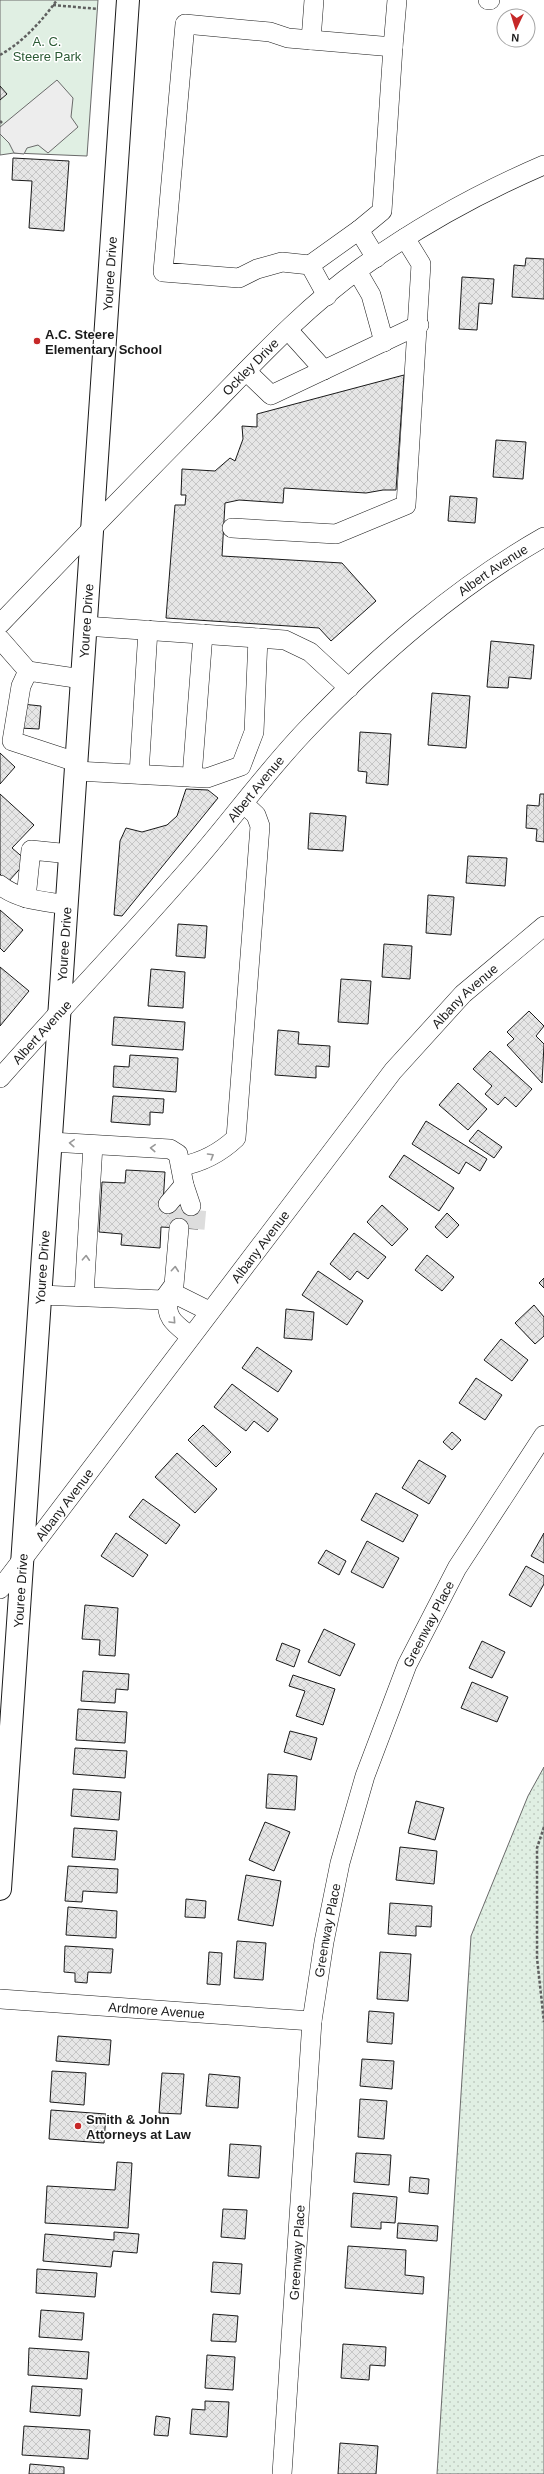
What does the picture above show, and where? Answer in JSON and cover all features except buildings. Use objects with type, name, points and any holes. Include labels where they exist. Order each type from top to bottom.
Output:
[{"type":"main road","name":"Youree Drive","points":[[0,1889],[128,0]]},
{"type":"street","points":[[311,40],[314,0]]},
{"type":"street","points":[[393,47],[288,38],[270,32],[185,24],[163,272],[239,278],[257,269],[282,262],[310,265],[359,230],[382,211],[393,47],[396,0]]},
{"type":"street","name":"Ockley Drive","points":[[0,624],[246,371],[288,330],[327,296],[357,271],[405,238],[486,191],[544,165]]},
{"type":"street","points":[[359,230],[376,258]]},
{"type":"street","points":[[232,528],[336,534],[406,505],[419,325],[421,264],[405,238]]},
{"type":"street","points":[[310,265],[327,296]]},
{"type":"street","points":[[357,271],[371,295],[384,342]]},
{"type":"street","points":[[246,371],[272,395],[419,325]]},
{"type":"street","points":[[288,330],[324,370]]},
{"type":"street","name":"Albert Avenue","points":[[0,1078],[187,871],[309,727],[372,665],[438,608],[493,568],[544,537]]},
{"type":"street","points":[[85,626],[285,640],[310,652],[349,688]]},
{"type":"street","points":[[139,774],[148,630]]},
{"type":"street","points":[[192,777],[203,634]]},
{"type":"street","points":[[28,671],[21,686],[6,737],[76,766],[139,774],[207,778],[241,766],[254,732],[258,638]]},
{"type":"street","points":[[0,639],[28,671],[82,679]]},
{"type":"street","points":[[182,1166],[200,1163],[227,1147],[236,1138],[260,826],[256,815],[244,804]]},
{"type":"street","points":[[26,898],[31,850],[70,854]]},
{"type":"street","points":[[0,885],[9,892],[26,898],[67,905]]},
{"type":"street","name":"Albany Avenue","points":[[0,1589],[22,1562],[209,1311],[415,1045],[490,970],[544,926]]},
{"type":"street","points":[[51,1142],[170,1149],[178,1154],[182,1166],[184,1205]]},
{"type":"street","points":[[84,1296],[93,1145]]},
{"type":"street","points":[[182,1229],[174,1285],[165,1300],[167,1313],[170,1318],[190,1336]]},
{"type":"street","points":[[40,1294],[165,1300],[179,1296],[209,1311]]},
{"type":"street","name":"Greenway Place","points":[[282,2474],[312,2021],[324,1942],[340,1863],[365,1776],[392,1701],[407,1665],[457,1568],[544,1435]]},
{"type":"street","name":"Ardmore Avenue","points":[[0,1999],[312,2021]]},
{"type":"path","points":[[0,55],[25,36],[56,0]]},
{"type":"path","points":[[53,5],[98,9]]},
{"type":"path","points":[[544,1827],[537,1848],[537,1950],[544,2022]]},
{"type":"green space","name":"A. C. Steere Park","points":[[0,0],[98,0],[87,156],[14,153],[0,155]]},
{"type":"green space","points":[[544,1767],[544,2474],[437,2474],[471,1936],[528,1796]]},
{"type":"shaded area","points":[[57,80],[73,98],[71,117],[78,127],[48,153],[38,145],[27,148],[24,154],[14,153],[9,143],[0,134],[0,127]]},
{"type":"tunnel","points":[[179,1228],[180,1205]]},
{"type":"tunnel","points":[[195,1229],[197,1206]]},
{"type":"place","name":"A.C. Steere Elementary School","points":[[37,341]]},
{"type":"place","name":"Smith & John Attorneys at Law","points":[[78,2126]]}]
